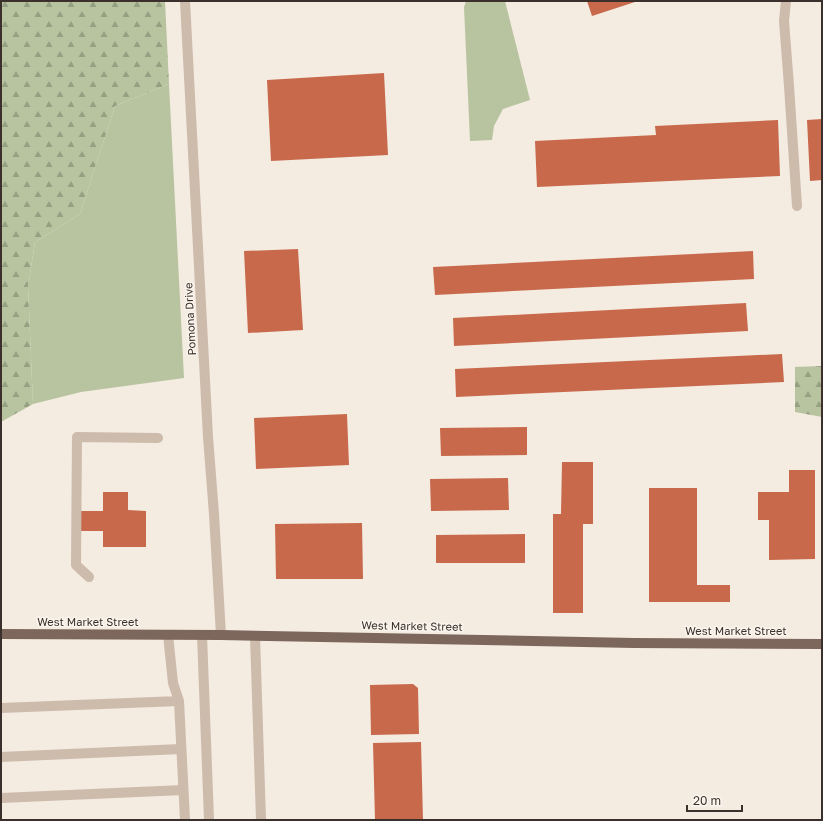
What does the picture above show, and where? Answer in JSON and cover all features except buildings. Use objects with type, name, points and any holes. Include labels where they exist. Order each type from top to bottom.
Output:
[{"type":"main road","name":"West Market Street","points":[[1,634],[221,635],[822,644]]},
{"type":"street","name":"Pomona Drive","points":[[185,1],[207,430],[214,514],[221,635]]},
{"type":"street","points":[[786,1],[784,21],[790,86],[797,206]]},
{"type":"street","points":[[89,577],[76,565],[77,437],[158,438]]},
{"type":"street","points":[[168,635],[173,683],[178,701],[185,820]]},
{"type":"street","points":[[202,635],[209,820]]},
{"type":"street","points":[[255,636],[261,820]]},
{"type":"street","points":[[1,708],[178,701]]},
{"type":"street","points":[[1,757],[181,749]]},
{"type":"street","points":[[1,798],[183,790]]},
{"type":"green space","points":[[1,1],[165,1],[169,84],[115,106],[80,214],[35,242],[28,287],[33,404],[1,422]]},
{"type":"green space","points":[[466,1],[505,1],[530,100],[503,109],[494,126],[492,140],[470,141],[464,7]]},
{"type":"green space","points":[[169,84],[184,378],[81,392],[33,404],[28,287],[35,242],[80,214],[115,106]]},
{"type":"green space","points":[[822,366],[822,417],[795,412],[795,367]]}]
